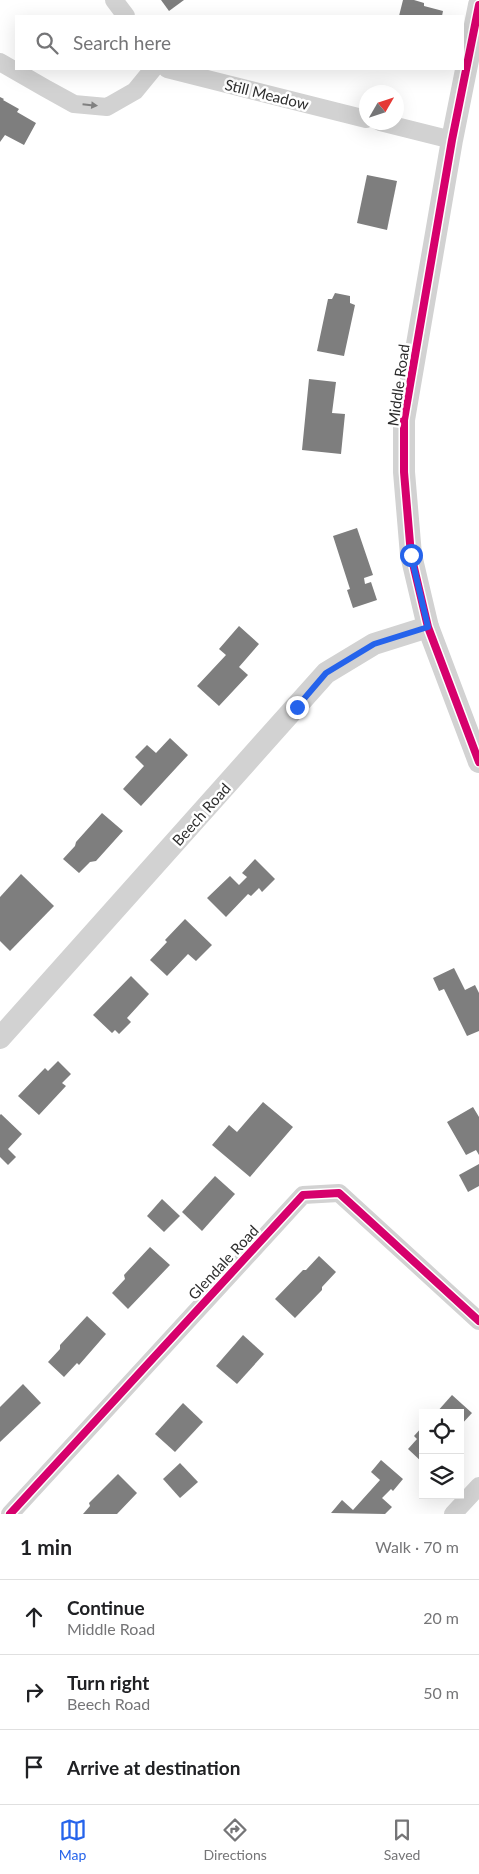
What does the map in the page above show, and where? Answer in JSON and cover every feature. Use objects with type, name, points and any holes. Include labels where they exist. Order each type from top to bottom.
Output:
[{"type":"street","points":[[114,0],[125,15]]},
{"type":"street","name":"Middle Road","points":[[479,5],[452,140],[404,420],[404,483],[411,555],[428,627],[479,762]]},
{"type":"street","points":[[0,62],[74,104],[107,107],[135,91],[152,70]]},
{"type":"street","name":"Still Meadow","points":[[171,70],[359,117]]},
{"type":"street","points":[[404,128],[452,140]]},
{"type":"street","name":"Beech Road","points":[[0,1038],[326,673],[374,644],[428,627]]},
{"type":"street","name":"Glendale Road","points":[[10,1514],[303,1195],[339,1193],[479,1321]]},
{"type":"street","points":[[453,1514],[479,1486]]},
{"type":"building","points":[[161,0],[184,0],[169,11]]},
{"type":"building","points":[[403,0],[414,0],[424,3],[424,6],[443,11],[442,15],[399,15]]},
{"type":"building","points":[[0,97],[19,109],[17,112],[36,123],[24,145],[5,135],[0,142]]},
{"type":"building","points":[[367,175],[397,181],[387,230],[357,223]]},
{"type":"building","points":[[335,293],[350,296],[350,303],[355,305],[344,356],[317,351],[328,299],[332,299]]},
{"type":"building","points":[[309,379],[336,382],[332,413],[345,414],[341,454],[302,450]]},
{"type":"building","points":[[357,528],[373,575],[364,578],[365,584],[371,582],[377,600],[353,608],[347,590],[350,589],[333,536]]},
{"type":"building","points":[[239,626],[259,644],[239,667],[248,675],[219,706],[197,686],[226,655],[219,649]]},
{"type":"building","points":[[170,738],[188,755],[141,806],[123,789],[144,766],[135,757],[147,745],[156,753]]},
{"type":"building","points":[[102,813],[123,831],[96,861],[90,862],[79,873],[63,859]]},
{"type":"building","points":[[255,859],[275,879],[262,892],[259,888],[251,896],[248,894],[226,917],[207,898],[230,876],[239,885],[247,877],[242,873]]},
{"type":"building","points":[[21,874],[54,906],[10,951],[0,941],[0,897]]},
{"type":"building","points":[[185,919],[212,945],[196,961],[188,954],[167,976],[150,960],[167,942],[165,940]]},
{"type":"building","points":[[454,968],[465,990],[475,985],[479,993],[479,1031],[467,1036],[444,989],[439,991],[433,978]]},
{"type":"building","points":[[131,976],[149,994],[127,1018],[131,1022],[119,1034],[115,1030],[112,1033],[93,1015]]},
{"type":"building","points":[[58,1061],[71,1074],[62,1083],[66,1086],[39,1115],[18,1096],[45,1068],[48,1071]]},
{"type":"building","points":[[263,1102],[293,1127],[250,1177],[212,1145],[229,1125],[237,1132]]},
{"type":"building","points":[[473,1107],[479,1117],[479,1155],[476,1150],[466,1155],[447,1122]]},
{"type":"building","points":[[1,1114],[22,1134],[8,1149],[16,1157],[8,1165],[0,1157]]},
{"type":"building","points":[[479,1164],[479,1186],[468,1192],[459,1175]]},
{"type":"building","points":[[215,1176],[235,1194],[202,1231],[182,1212]]},
{"type":"building","points":[[162,1199],[180,1216],[164,1232],[147,1216]]},
{"type":"building","points":[[150,1247],[170,1265],[128,1309],[112,1293],[125,1279],[124,1275]]},
{"type":"building","points":[[319,1256],[336,1272],[322,1287],[322,1290],[295,1318],[275,1299]]},
{"type":"building","points":[[87,1316],[106,1334],[79,1365],[77,1363],[64,1377],[48,1362],[60,1349],[60,1345]]},
{"type":"building","points":[[243,1335],[264,1354],[237,1384],[216,1366]]},
{"type":"building","points":[[23,1384],[41,1403],[0,1442],[0,1407]]},
{"type":"building","points":[[452,1395],[472,1413],[464,1422],[464,1409],[440,1409]]},
{"type":"building","points":[[183,1403],[203,1422],[175,1452],[155,1434]]},
{"type":"building","points":[[419,1430],[419,1459],[408,1449],[417,1439],[414,1436]]},
{"type":"building","points":[[381,1460],[403,1479],[393,1491],[391,1489],[382,1498],[392,1507],[385,1514],[331,1513],[342,1500],[353,1510],[380,1480],[371,1472]]},
{"type":"building","points":[[180,1463],[198,1482],[180,1498],[163,1479]]},
{"type":"building","points":[[118,1474],[137,1493],[117,1514],[83,1514],[90,1506],[89,1503]]},
{"type":"cycle path","points":[[479,5],[452,140],[404,420],[404,472],[411,555],[428,627],[479,762]]},
{"type":"cycle path","points":[[10,1514],[303,1195],[339,1193],[479,1321]]},
{"type":"route","points":[[297,707],[326,673],[374,644],[428,627],[411,555]]}]
